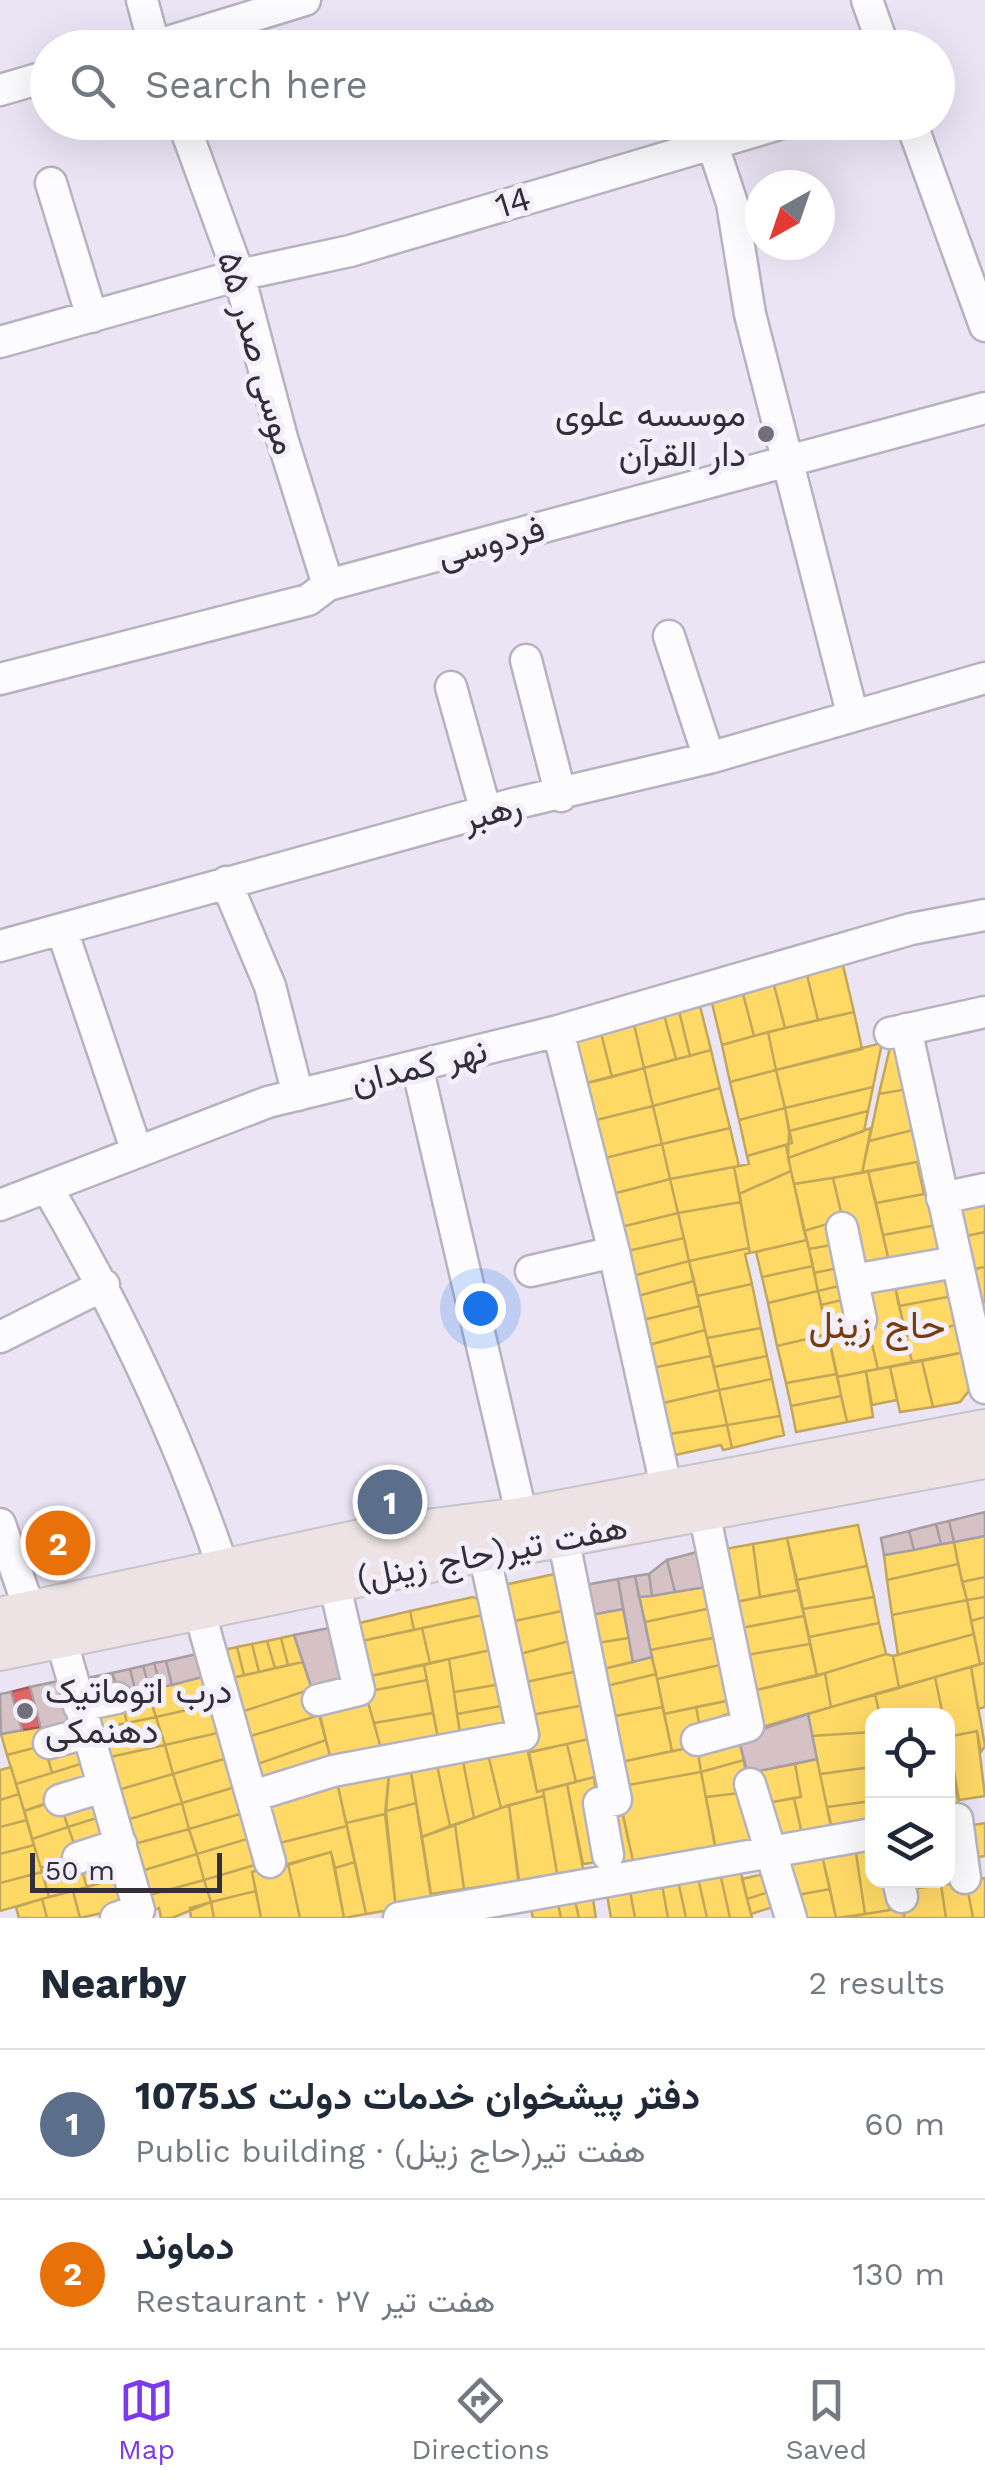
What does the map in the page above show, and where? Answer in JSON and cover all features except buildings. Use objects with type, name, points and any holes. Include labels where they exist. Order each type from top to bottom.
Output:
[{"type":"main road","name":"هفت تیر(حاج زینل)","points":[[15,1614],[379,1535],[522,1517],[985,1429]]},
{"type":"main road","name":"هفت تیر(حاج زینل)","points":[[0,1650],[484,1552],[985,1459]]},
{"type":"street","points":[[142,0],[148,30]]},
{"type":"street","points":[[208,30],[306,0]]},
{"type":"street","points":[[867,0],[878,30]]},
{"type":"street","points":[[0,90],[30,81]]},
{"type":"street","name":"موسی صدر ۵۵","points":[[189,140],[239,275],[282,438],[328,584]]},
{"type":"street","name":"14","points":[[0,342],[239,275],[350,251],[685,140]]},
{"type":"street","points":[[712,140],[732,202],[750,314],[791,459],[852,713]]},
{"type":"street","points":[[918,140],[985,326]]},
{"type":"street","points":[[51,183],[92,316]]},
{"type":"street","name":"فردوسی","points":[[0,679],[308,600],[328,584],[985,408]]},
{"type":"street","points":[[669,636],[709,758]]},
{"type":"street","points":[[526,660],[561,796]]},
{"type":"street","name":"رهبر","points":[[0,946],[486,812],[709,758],[852,713],[985,678]]},
{"type":"street","points":[[451,687],[486,812]]},
{"type":"street","points":[[226,882],[270,986],[298,1095]]},
{"type":"street","name":"نهر کمدان","points":[[0,1205],[298,1095],[558,1031],[911,929],[985,915]]},
{"type":"street","points":[[62,930],[137,1152]]},
{"type":"street","points":[[985,1012],[898,1031],[956,1262],[976,1310],[985,1388]]},
{"type":"street","points":[[558,1031],[614,1252],[667,1491]]},
{"type":"street","points":[[417,1066],[522,1517]]},
{"type":"street","points":[[47,1186],[104,1286],[193,1478],[223,1568]]},
{"type":"street","points":[[942,1198],[985,1189]]},
{"type":"street","points":[[842,1228],[861,1320]]},
{"type":"street","points":[[531,1271],[614,1252]]},
{"type":"street","points":[[853,1280],[956,1262]]},
{"type":"street","points":[[0,1338],[104,1286]]},
{"type":"street","points":[[698,1740],[748,1726],[704,1512]]},
{"type":"street","points":[[0,1524],[15,1614]]},
{"type":"street","points":[[562,1538],[616,1800],[599,1803],[608,1855]]},
{"type":"street","points":[[254,1796],[333,1771],[526,1743],[484,1552]]},
{"type":"street","points":[[318,1700],[359,1690],[334,1582]]},
{"type":"street","points":[[199,1610],[270,1862]]},
{"type":"street","points":[[61,1639],[139,1910],[116,1918]]},
{"type":"street","points":[[49,1743],[117,1698]]},
{"type":"street","points":[[750,1784],[791,1918]]},
{"type":"street","points":[[60,1800],[107,1799]]},
{"type":"street","points":[[963,1818],[965,1878]]},
{"type":"street","points":[[400,1918],[453,1913],[865,1835]]},
{"type":"street","points":[[78,1858],[121,1844]]},
{"type":"place","name":"موسسه علوی دار القرآن","points":[[766,434]]},
{"type":"place","name":"دفتر پیشخوان خدمات دولت کد1075","points":[[390,1502]]},
{"type":"place","name":"دماوند","points":[[58,1543]]},
{"type":"place","name":"درب اتوماتیک دهنمکی","points":[[25,1711]]},
{"type":"district","name":"حاج زینل","points":[[877,1325]]}]
